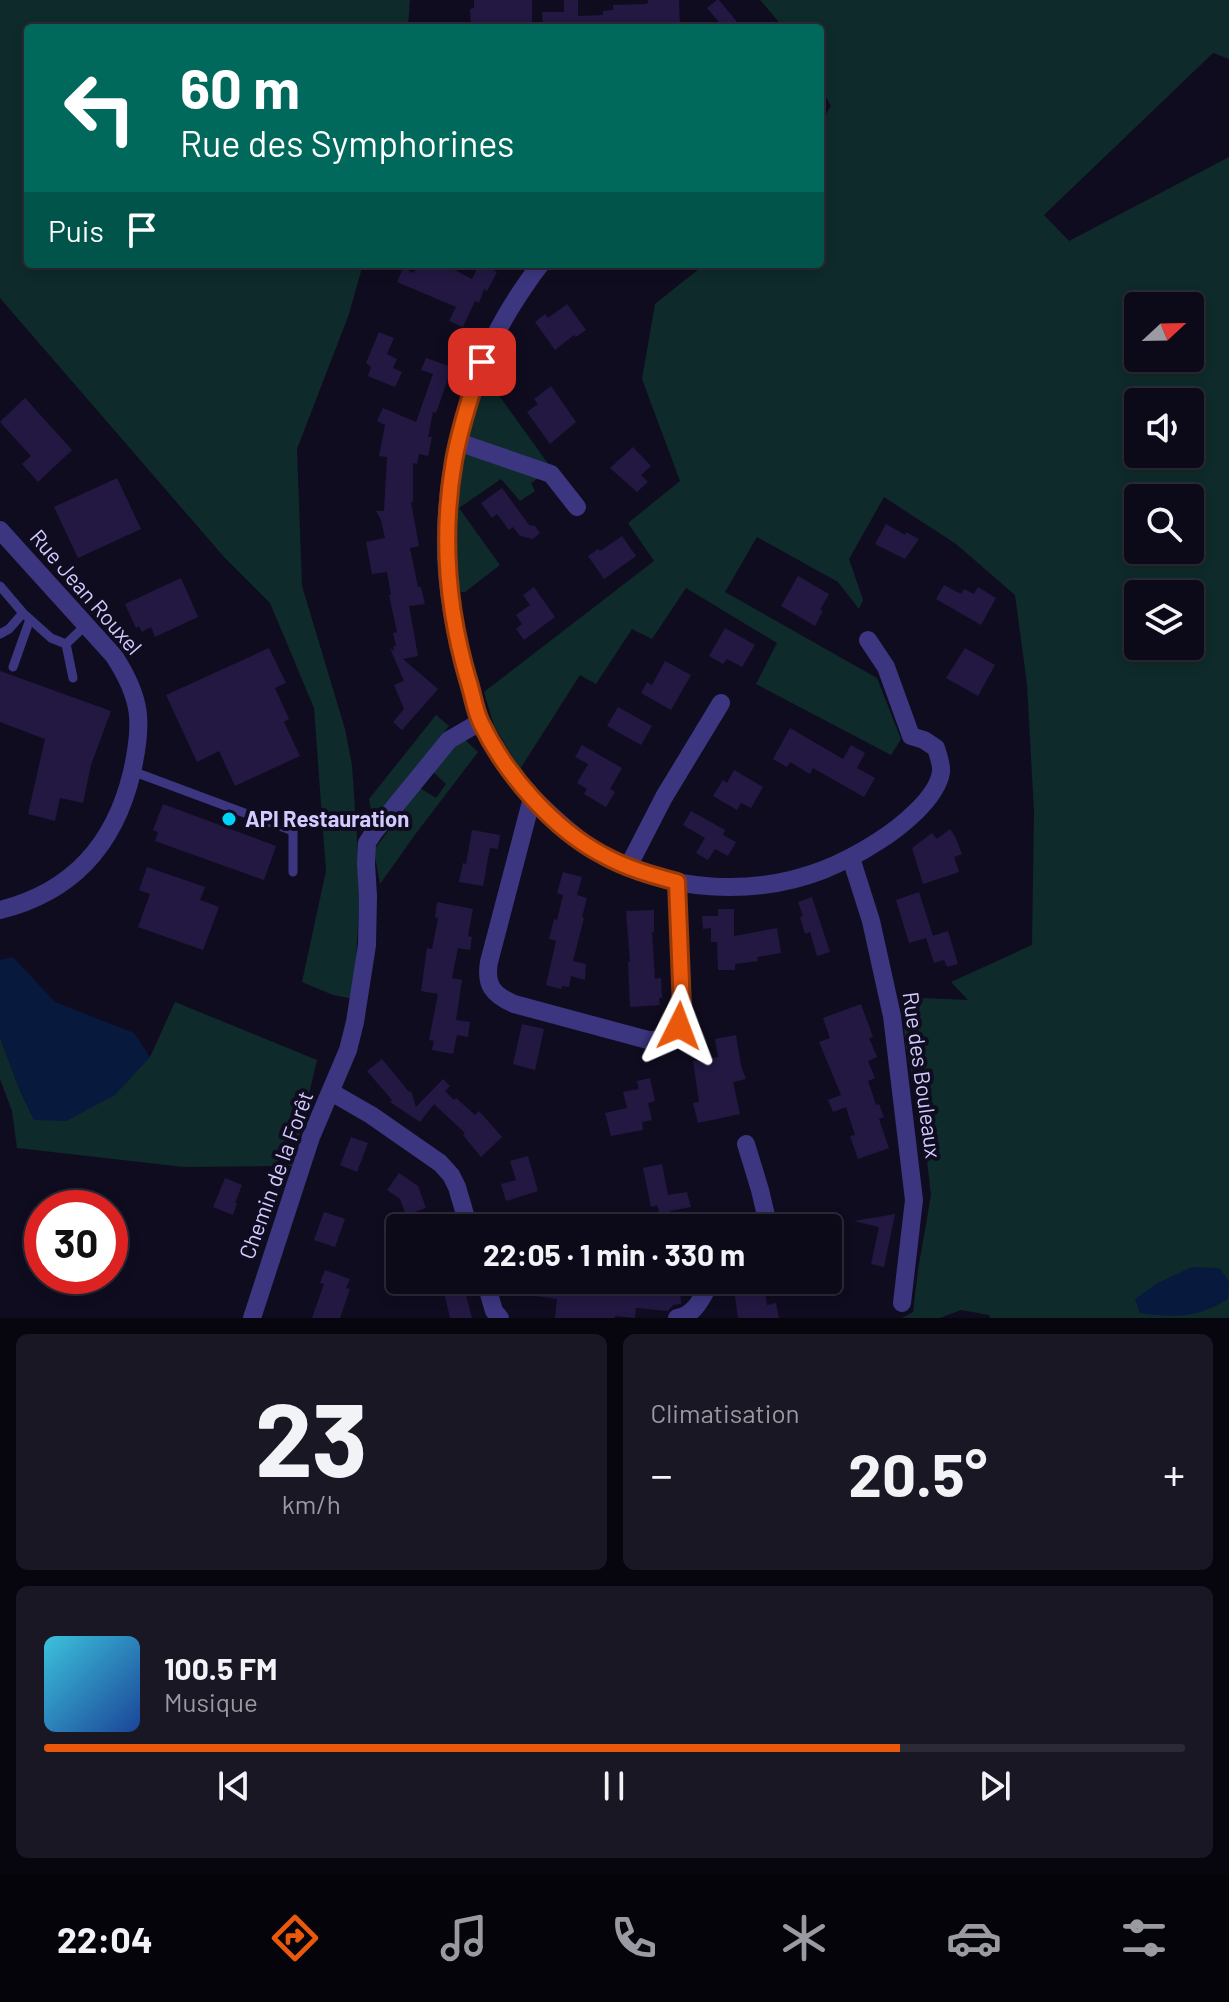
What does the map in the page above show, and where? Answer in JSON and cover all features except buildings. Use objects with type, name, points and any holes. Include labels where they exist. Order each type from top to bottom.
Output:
[{"type":"street","points":[[538,268],[501,321],[482,362],[453,463],[447,515],[449,597],[460,653],[480,722],[514,778],[567,830],[600,854],[628,867],[677,882],[746,888],[821,871],[851,858],[911,818],[933,789],[941,771],[936,748],[911,736],[886,667],[868,640]]},
{"type":"street","points":[[458,442],[551,474],[577,507]]},
{"type":"street","name":"Rue Jean Rouxel","points":[[0,530],[114,656],[135,695],[140,721],[127,794],[115,823],[101,845],[84,864],[47,893],[0,910]]},
{"type":"street","points":[[628,867],[664,797],[721,703]]},
{"type":"street","name":"Chemin de la Forêt","points":[[252,1318],[311,1137],[348,1050],[367,945],[367,843],[449,740],[480,722]]},
{"type":"street","points":[[532,798],[487,973],[490,985],[499,998],[648,1040],[662,1041],[672,1035],[679,1026],[682,1008],[677,882]]},
{"type":"street","name":"Rue des Bouleaux","points":[[851,858],[871,921],[892,1016],[914,1200],[902,1303]]},
{"type":"street","points":[[331,1092],[371,1115],[440,1163],[457,1187],[465,1214]]},
{"type":"street","points":[[746,1144],[766,1214]]},
{"type":"street","points":[[489,1294],[494,1311],[500,1318]]},
{"type":"street","points":[[677,1318],[694,1309],[703,1294]]},
{"type":"lane","points":[[0,586],[51,638],[66,644]]},
{"type":"lane","points":[[0,634],[27,616]]},
{"type":"lane","points":[[13,667],[27,616]]},
{"type":"lane","points":[[66,644],[86,625]]},
{"type":"lane","points":[[66,644],[73,678]]},
{"type":"lane","points":[[132,771],[293,831],[293,872]]},
{"type":"green space","points":[[0,0],[410,0],[408,24],[24,24],[24,268],[362,268],[349,314],[297,449],[302,586],[345,729],[352,765],[360,883],[354,999],[333,995],[302,982],[326,871],[314,708],[270,603],[224,557],[0,298]]},
{"type":"green space","points":[[760,0],[1229,0],[1229,59],[1213,53],[1044,215],[1069,241],[1229,157],[1229,1318],[990,1318],[989,1315],[961,1310],[940,1318],[902,1318],[913,1312],[931,1195],[922,1117],[906,1049],[901,997],[968,1000],[951,982],[1032,945],[1034,812],[1027,684],[1015,595],[956,544],[884,497],[849,559],[863,600],[859,609],[838,582],[757,537],[725,592],[877,678],[901,739],[891,755],[756,684],[777,643],[686,588],[652,639],[632,629],[596,684],[580,675],[520,769],[494,726],[484,692],[654,561],[628,523],[680,481],[642,379],[655,304],[700,268],[824,268],[824,117],[831,106],[824,94],[824,24],[781,24]]},
{"type":"green space","points":[[485,376],[549,465],[467,439]]},
{"type":"green space","points":[[463,452],[543,475],[531,483],[535,491],[520,501],[501,479],[459,508],[500,565],[465,592],[458,592],[455,522]]},
{"type":"green space","points":[[436,715],[449,726],[373,822],[369,799]]},
{"type":"green space","points":[[461,736],[478,752],[380,884],[374,850],[420,788],[436,798],[446,784],[433,772]]},
{"type":"green space","points":[[175,1002],[317,1060],[292,1166],[184,1167],[17,1148],[12,1111],[0,1079],[0,1037],[34,1120],[150,1057]]},
{"type":"water","points":[[13,957],[55,1002],[134,1033],[150,1057],[115,1095],[66,1121],[34,1120],[0,1037],[0,960]]},
{"type":"water","points":[[1192,1267],[1219,1268],[1229,1281],[1228,1299],[1206,1310],[1186,1315],[1140,1313],[1135,1299],[1158,1283]]},
{"type":"place","name":"API Restauration","points":[[229,819]]},
{"type":"route","points":[[482,362],[453,463],[447,515],[449,597],[460,653],[480,722],[514,778],[567,830],[600,854],[628,867],[677,882],[682,1008],[679,1026]]}]
